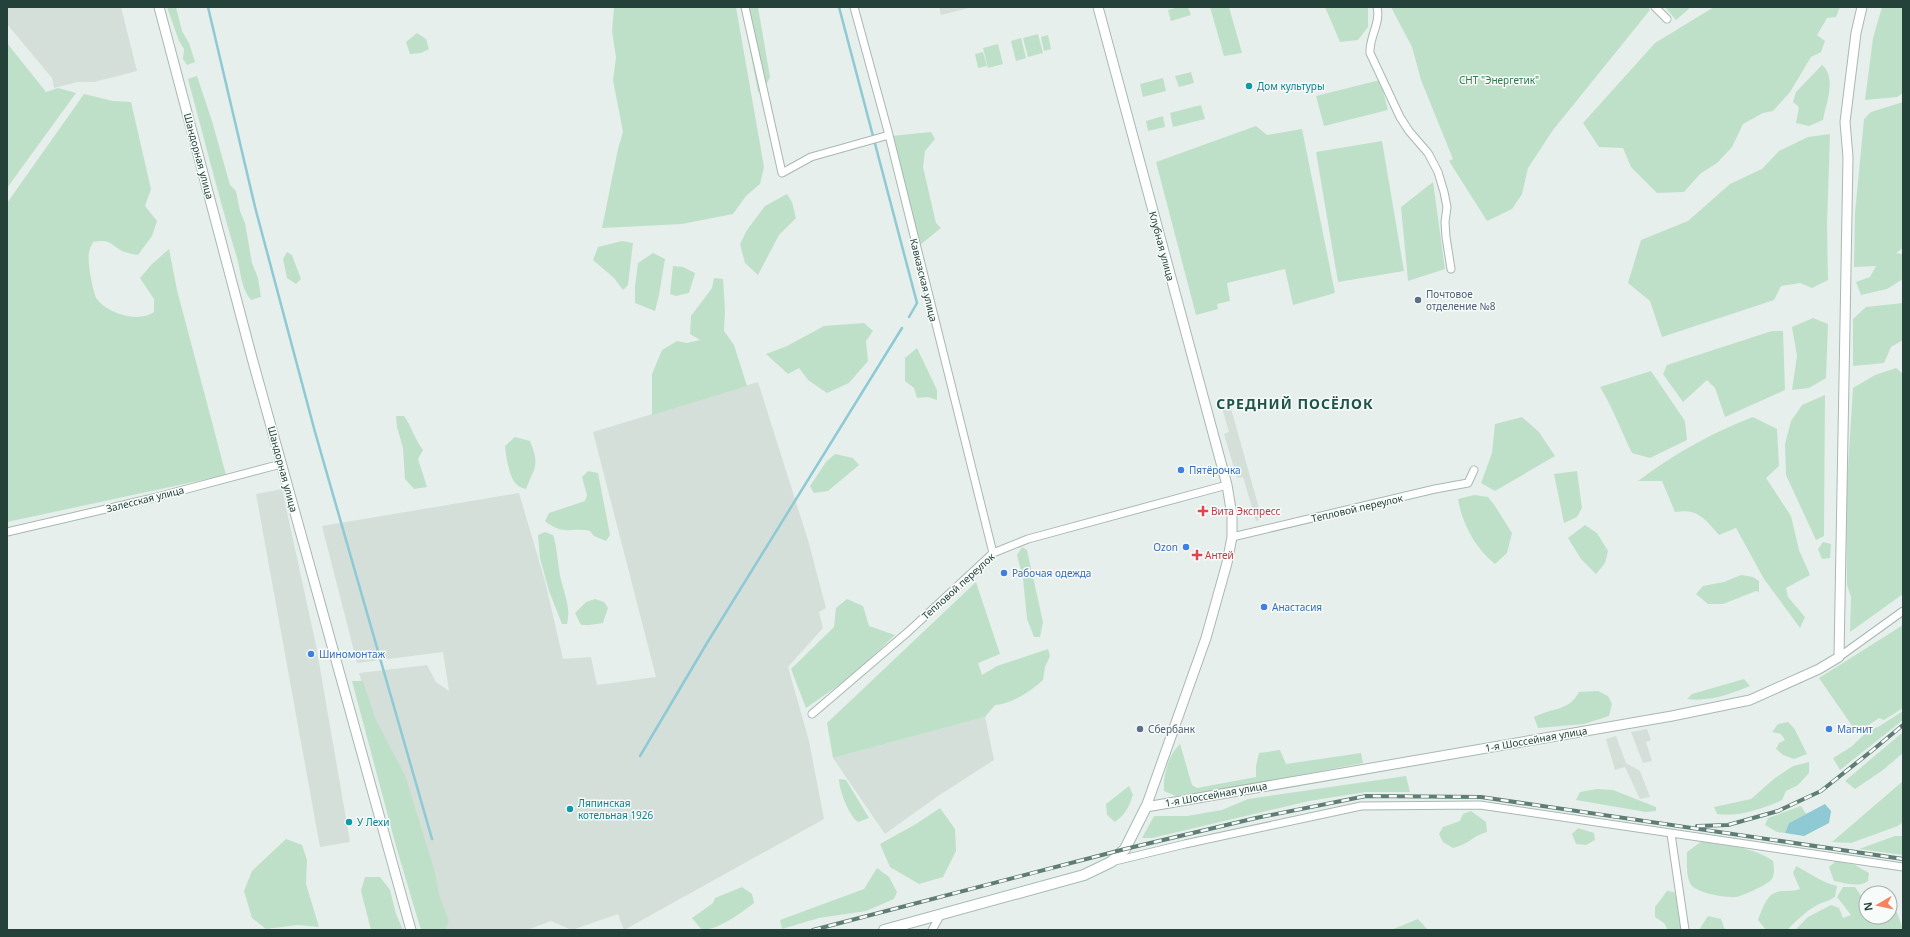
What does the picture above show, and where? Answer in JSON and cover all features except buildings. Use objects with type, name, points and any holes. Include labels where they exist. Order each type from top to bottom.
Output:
[{"type":"main road","points":[[884,930],[940,916],[1084,875],[1111,862],[1125,849],[1146,807]]},
{"type":"street","name":"Шандорная улица","points":[[159,7],[281,464],[411,930]]},
{"type":"street","points":[[745,7],[782,172],[811,157],[885,136]]},
{"type":"street","name":"Кавказская улица","points":[[854,7],[885,136],[993,553]]},
{"type":"street","name":"Клубная улица","points":[[1098,7],[1227,485],[1232,515],[1232,537],[1227,563],[1206,638],[1146,807]]},
{"type":"street","points":[[1377,7],[1379,15],[1369,45],[1370,53],[1400,117],[1409,131],[1428,153],[1438,172],[1447,207],[1445,222],[1451,269]]},
{"type":"street","points":[[1655,7],[1667,19]]},
{"type":"street","points":[[1838,657],[1848,157],[1845,122],[1856,33],[1862,7]]},
{"type":"street","name":"Залесская улица","points":[[7,532],[153,498],[281,464]]},
{"type":"street","name":"Тепловой переулок","points":[[1232,537],[1435,489],[1468,483],[1474,470]]},
{"type":"street","name":"Тепловой переулок","points":[[812,714],[909,631],[993,553],[1028,540],[1227,485]]},
{"type":"street","name":"1-я Шоссейная улица","points":[[1146,807],[1672,716],[1750,700],[1819,669],[1903,611]]},
{"type":"street","points":[[1111,862],[1185,844],[1361,806],[1480,805],[1903,867]]},
{"type":"street","points":[[1671,834],[1685,930]]},
{"type":"street","points":[[932,930],[940,916]]},
{"type":"shaded area","points":[[7,7],[121,7],[137,71],[94,82],[78,82],[54,88],[52,78],[7,24]]},
{"type":"shaded area","points":[[939,7],[973,7],[941,15]]},
{"type":"shaded area","points":[[758,382],[808,540],[826,608],[819,612],[823,628],[788,667],[809,741],[824,819],[624,930],[618,914],[572,930],[551,921],[527,930],[433,930],[359,673],[427,665],[436,682],[449,691],[443,652],[357,663],[322,526],[519,493],[545,581],[563,659],[591,657],[597,685],[656,677],[593,432]]},
{"type":"shaded area","points":[[1230,405],[1262,519],[1256,521],[1243,477],[1237,478],[1224,434],[1229,432],[1222,408]]},
{"type":"shaded area","points":[[282,489],[316,645],[350,842],[320,847],[256,494]]},
{"type":"shaded area","points":[[985,717],[994,760],[938,796],[885,834],[833,758]]},
{"type":"shaded area","points":[[1647,729],[1651,740],[1646,742],[1652,761],[1643,763],[1631,732]]},
{"type":"shaded area","points":[[1616,736],[1626,763],[1640,771],[1650,797],[1640,799],[1625,767],[1615,770],[1606,739]]},
{"type":"green space","points":[[167,7],[176,7],[182,31],[189,43],[195,62],[187,65],[183,59],[184,49],[179,41]]},
{"type":"green space","points":[[614,7],[736,7],[764,167],[760,184],[746,196],[733,214],[682,224],[602,228],[618,149],[623,132],[613,80],[616,57],[612,31]]},
{"type":"green space","points":[[742,7],[758,7],[770,77],[766,85],[758,92]]},
{"type":"green space","points":[[1179,7],[1188,7],[1191,15],[1171,21],[1168,10]]},
{"type":"green space","points":[[1210,7],[1229,7],[1242,53],[1224,56]]},
{"type":"green space","points":[[1325,7],[1368,7],[1368,27],[1358,40],[1340,42]]},
{"type":"green space","name":"СНТ \"Энергетик\"","points":[[1391,7],[1648,7],[1650,10],[1553,130],[1528,168],[1522,194],[1512,209],[1487,221],[1449,161],[1453,159],[1421,80],[1412,47]]},
{"type":"green space","points":[[1665,7],[1691,7],[1676,20]]},
{"type":"green space","points":[[1714,7],[1840,7],[1836,17],[1827,18],[1817,35],[1825,41],[1821,52],[1811,57],[1790,92],[1773,111],[1763,113],[1743,124],[1732,147],[1717,163],[1700,174],[1684,192],[1657,193],[1631,167],[1623,148],[1599,147],[1583,123],[1655,43]]},
{"type":"green space","points":[[1882,7],[1903,7],[1903,93],[1897,97],[1865,100],[1873,38]]},
{"type":"green space","points":[[417,33],[426,39],[429,49],[421,53],[410,54],[406,42]]},
{"type":"green space","points":[[1038,34],[1043,53],[1028,57],[1023,38]]},
{"type":"green space","points":[[1048,35],[1051,49],[1044,51],[1041,37]]},
{"type":"green space","points":[[1021,38],[1026,58],[1016,61],[1011,41]]},
{"type":"green space","points":[[7,43],[46,92],[58,88],[76,93],[7,188]]},
{"type":"green space","points":[[998,44],[1003,64],[988,68],[983,48]]},
{"type":"green space","points":[[983,52],[987,66],[978,68],[975,54]]},
{"type":"green space","points":[[1822,65],[1829,76],[1830,83],[1823,120],[1809,126],[1796,123],[1799,107],[1793,102],[1796,92]]},
{"type":"green space","points":[[1191,72],[1194,83],[1179,87],[1175,76]]},
{"type":"green space","points":[[197,76],[212,121],[230,185],[236,191],[240,211],[245,223],[252,263],[258,278],[261,297],[251,300],[243,286],[237,258],[188,79]]},
{"type":"green space","points":[[1163,78],[1166,91],[1143,97],[1140,84]]},
{"type":"green space","points":[[1380,80],[1388,110],[1324,126],[1316,96]]},
{"type":"green space","points":[[84,94],[113,101],[131,102],[151,189],[145,206],[157,221],[152,236],[138,255],[122,251],[106,241],[93,242],[89,252],[89,262],[95,296],[108,309],[116,313],[132,317],[140,317],[154,312],[154,299],[140,278],[151,265],[169,249],[177,290],[226,475],[7,522],[7,203]]},
{"type":"green space","points":[[1903,102],[1903,248],[1896,253],[1903,254],[1903,279],[1887,289],[1861,295],[1856,282],[1870,277],[1876,266],[1854,267],[1855,213],[1864,119],[1871,112]]},
{"type":"green space","points":[[1201,105],[1205,119],[1173,127],[1170,113]]},
{"type":"green space","points":[[1163,116],[1165,127],[1148,131],[1146,121]]},
{"type":"green space","points":[[1256,126],[1267,135],[1302,129],[1335,293],[1293,305],[1285,269],[1227,283],[1230,301],[1217,304],[1218,309],[1196,315],[1156,162]]},
{"type":"green space","points":[[931,132],[935,139],[925,151],[923,167],[936,223],[941,228],[920,245],[892,136]]},
{"type":"green space","points":[[1830,134],[1827,226],[1828,280],[1812,288],[1800,283],[1781,286],[1774,300],[1662,337],[1650,301],[1628,283],[1641,240],[1688,221],[1730,184],[1762,169],[1779,151],[1808,137]]},
{"type":"green space","points":[[1382,141],[1404,271],[1338,282],[1316,152]]},
{"type":"green space","points":[[1433,182],[1445,269],[1408,281],[1401,207]]},
{"type":"green space","points":[[787,194],[792,202],[796,218],[779,235],[758,275],[745,263],[740,244],[747,230],[765,206]]},
{"type":"green space","points":[[622,241],[633,243],[628,285],[623,290],[614,278],[593,260],[598,247]]},
{"type":"green space","points":[[287,252],[292,255],[301,279],[296,284],[287,278],[283,259]]},
{"type":"green space","points":[[653,253],[665,259],[655,311],[635,303],[635,286],[638,263]]},
{"type":"green space","points":[[673,266],[683,267],[695,273],[689,293],[676,296],[670,294]]},
{"type":"green space","points":[[714,278],[723,279],[725,310],[724,331],[734,345],[747,386],[652,415],[652,374],[662,350],[677,341],[687,343],[700,340],[690,334],[691,316],[712,288]]},
{"type":"green space","points":[[1903,303],[1903,340],[1891,347],[1884,363],[1853,366],[1853,319],[1866,307]]},
{"type":"green space","points":[[1813,318],[1828,324],[1826,378],[1809,388],[1792,390],[1797,356],[1792,327]]},
{"type":"green space","points":[[864,323],[873,331],[866,341],[868,361],[849,383],[827,393],[808,380],[799,368],[788,374],[766,354],[787,346],[824,326]]},
{"type":"green space","points":[[1772,331],[1783,331],[1785,390],[1725,417],[1715,388],[1707,380],[1683,402],[1663,374],[1667,365]]},
{"type":"green space","points":[[917,348],[937,390],[937,400],[928,397],[917,398],[914,388],[905,381],[905,358]]},
{"type":"green space","points":[[1896,368],[1903,374],[1903,594],[1850,632],[1851,597],[1847,585],[1846,499],[1853,388],[1875,375]]},
{"type":"green space","points":[[1651,371],[1685,421],[1687,440],[1650,458],[1632,453],[1613,411],[1600,387]]},
{"type":"green space","points":[[1825,395],[1824,536],[1816,540],[1786,475],[1785,444],[1791,421],[1802,405]]},
{"type":"green space","points":[[396,416],[404,416],[423,450],[418,459],[427,487],[414,489],[405,479],[403,448],[397,427]]},
{"type":"green space","points":[[1522,417],[1539,432],[1555,456],[1495,491],[1481,483],[1492,453],[1495,424]]},
{"type":"green space","points":[[1753,417],[1777,429],[1779,466],[1766,478],[1791,516],[1799,550],[1810,575],[1786,588],[1788,597],[1805,617],[1800,628],[1764,579],[1736,528],[1719,535],[1705,520],[1695,513],[1683,511],[1675,512],[1662,481],[1638,481],[1651,471],[1693,445]]},
{"type":"green space","points":[[515,437],[530,441],[535,456],[536,461],[534,470],[526,489],[514,482],[507,461],[505,446]]},
{"type":"green space","points":[[835,454],[853,458],[859,465],[828,491],[814,493],[810,486],[826,462]]},
{"type":"green space","points":[[588,471],[598,473],[610,535],[606,541],[594,536],[590,531],[562,530],[551,526],[545,521],[549,513],[585,501],[587,495],[582,477]]},
{"type":"green space","points":[[1577,471],[1582,508],[1577,517],[1564,523],[1554,474]]},
{"type":"green space","points":[[1474,495],[1488,497],[1512,533],[1507,553],[1495,564],[1476,543],[1466,527],[1463,518],[1458,499]]},
{"type":"green space","points":[[1585,525],[1597,533],[1608,551],[1605,563],[1596,574],[1581,559],[1568,538]]},
{"type":"green space","points":[[545,532],[553,535],[554,539],[560,576],[567,603],[567,624],[562,624],[549,591],[540,558],[538,535]]},
{"type":"green space","points":[[1823,542],[1831,544],[1830,558],[1822,559],[1818,549]]},
{"type":"green space","points":[[1022,547],[1027,550],[1043,622],[1040,637],[1034,637],[1027,619],[1023,579],[1017,555]]},
{"type":"green space","points":[[1741,575],[1753,577],[1759,581],[1759,592],[1756,591],[1723,604],[1708,604],[1696,594],[1703,586],[1724,582]]},
{"type":"green space","points":[[976,582],[1000,654],[978,663],[982,675],[997,666],[1048,649],[1050,656],[1045,667],[1043,680],[1014,700],[995,705],[985,717],[833,758],[827,723]]},
{"type":"green space","points":[[595,599],[604,602],[608,608],[603,623],[581,625],[575,613],[586,602]]},
{"type":"green space","points":[[847,599],[863,606],[869,626],[895,635],[852,676],[806,708],[791,669],[834,627],[836,608]]},
{"type":"green space","points":[[1903,625],[1903,708],[1884,720],[1879,718],[1857,733],[1819,678]]},
{"type":"green space","points":[[1744,679],[1750,686],[1711,698],[1695,700],[1687,699],[1692,694]]},
{"type":"green space","points":[[352,681],[363,681],[376,720],[405,775],[435,872],[439,895],[449,921],[445,930],[422,930],[420,927],[396,846]]},
{"type":"green space","points":[[1598,691],[1608,696],[1612,704],[1609,716],[1584,724],[1538,728],[1534,717],[1565,706],[1575,698],[1579,692]]},
{"type":"green space","points":[[1903,711],[1903,720],[1840,770],[1833,758],[1851,747],[1869,730],[1878,727]]},
{"type":"green space","points":[[1788,722],[1794,728],[1807,754],[1794,759],[1783,755],[1776,749],[1779,743],[1785,740],[1781,734],[1772,732],[1778,724]]},
{"type":"green space","points":[[1903,732],[1903,753],[1883,770],[1855,789],[1845,781]]},
{"type":"green space","points":[[1180,744],[1192,785],[1197,788],[1256,777],[1256,766],[1259,753],[1280,750],[1286,764],[1361,753],[1363,763],[1260,783],[1176,796],[1164,791],[1164,778],[1169,759]]},
{"type":"green space","points":[[1809,762],[1809,773],[1798,785],[1786,791],[1782,800],[1750,812],[1725,815],[1717,814],[1714,807],[1751,799],[1775,778],[1793,766]]},
{"type":"green space","points":[[1406,776],[1410,792],[1366,792],[1309,801],[1152,838],[1142,838],[1154,816],[1187,816],[1222,810],[1248,799]]},
{"type":"green space","points":[[839,779],[846,780],[869,818],[858,822],[851,814],[845,802],[839,784]]},
{"type":"green space","points":[[1903,781],[1903,822],[1898,826],[1851,843],[1832,842]]},
{"type":"green space","points":[[1129,786],[1133,795],[1124,814],[1115,822],[1107,815],[1106,804]]},
{"type":"green space","points":[[1597,789],[1613,790],[1656,807],[1656,811],[1646,812],[1576,800],[1580,792]]},
{"type":"green space","points":[[1801,806],[1806,814],[1789,823],[1785,833],[1777,832],[1765,825],[1768,818]]},
{"type":"green space","points":[[940,808],[955,829],[956,851],[943,877],[919,884],[890,867],[880,844],[916,824]]},
{"type":"green space","points":[[1471,811],[1486,822],[1487,832],[1458,847],[1453,848],[1443,842],[1439,834],[1443,827],[1460,821],[1463,814]]},
{"type":"green space","points":[[1578,828],[1594,833],[1595,840],[1586,845],[1576,844],[1572,834]]},
{"type":"green space","points":[[1895,836],[1903,836],[1903,855],[1859,849]]},
{"type":"green space","points":[[286,839],[302,845],[307,860],[306,884],[319,927],[298,925],[266,929],[252,918],[244,891],[252,871]]},
{"type":"green space","points":[[1702,841],[1748,849],[1765,856],[1773,861],[1774,872],[1772,879],[1761,887],[1736,897],[1718,896],[1697,890],[1693,887],[1689,880],[1687,852]]},
{"type":"green space","points":[[1836,861],[1855,865],[1869,873],[1868,881],[1856,885],[1834,881],[1829,867]]},
{"type":"green space","points":[[1796,866],[1821,880],[1837,886],[1835,897],[1813,907],[1801,916],[1787,930],[1766,930],[1758,920],[1770,896],[1777,892],[1800,889],[1793,873]]},
{"type":"green space","points":[[877,868],[889,877],[897,892],[894,899],[866,911],[819,918],[782,929],[780,920],[864,889]]},
{"type":"green space","points":[[365,877],[380,877],[390,890],[396,914],[403,930],[371,930],[361,891]]},
{"type":"green space","points":[[742,887],[752,894],[754,903],[729,920],[715,927],[702,930],[692,918],[713,903],[715,898]]},
{"type":"green space","points":[[1843,887],[1855,887],[1858,891],[1858,925],[1898,925],[1898,915],[1903,930],[1795,930],[1808,917],[1831,905],[1839,908],[1843,918],[1851,915],[1837,897]]},
{"type":"green space","points":[[1667,891],[1674,892],[1678,901],[1682,930],[1668,930],[1664,923],[1655,917],[1655,907]]},
{"type":"green space","points":[[1708,916],[1721,919],[1725,930],[1699,930]]},
{"type":"green space","points":[[1418,919],[1428,930],[1391,930]]},
{"type":"water","points":[[1825,804],[1831,811],[1829,823],[1804,836],[1785,833],[1789,823]]},
{"type":"waterway","points":[[208,7],[255,207],[315,432],[432,839]]},
{"type":"waterway","points":[[839,7],[917,303],[909,317]]},
{"type":"waterway","points":[[640,756],[707,643],[902,328]]},
{"type":"railway","points":[[1697,826],[1728,825],[1778,811],[1821,791],[1903,725]]},
{"type":"railway","points":[[813,930],[1125,849],[1256,818],[1366,796],[1481,797],[1903,859]]},
{"type":"place","name":"Дом культуры","points":[[1249,86]]},
{"type":"place","name":"Почтовое отделение №8","points":[[1418,300]]},
{"type":"place","name":"Пятёрочка","points":[[1181,470]]},
{"type":"place","name":"Вита Экспресс","points":[[1203,511]]},
{"type":"place","name":"Ozon","points":[[1186,547]]},
{"type":"place","name":"Антей","points":[[1197,555]]},
{"type":"place","name":"Рабочая одежда","points":[[1004,573]]},
{"type":"place","name":"Анастасия","points":[[1264,607]]},
{"type":"place","name":"Шиномонтаж","points":[[311,654]]},
{"type":"place","name":"Сбербанк","points":[[1140,729]]},
{"type":"place","name":"Магнит","points":[[1829,729]]},
{"type":"place","name":"Ляпинская котельная 1926","points":[[570,809]]},
{"type":"place","name":"У Лехи","points":[[349,822]]},
{"type":"district","name":"СРЕДНИЙ ПОСЁЛОК","points":[[1295,403]]}]
